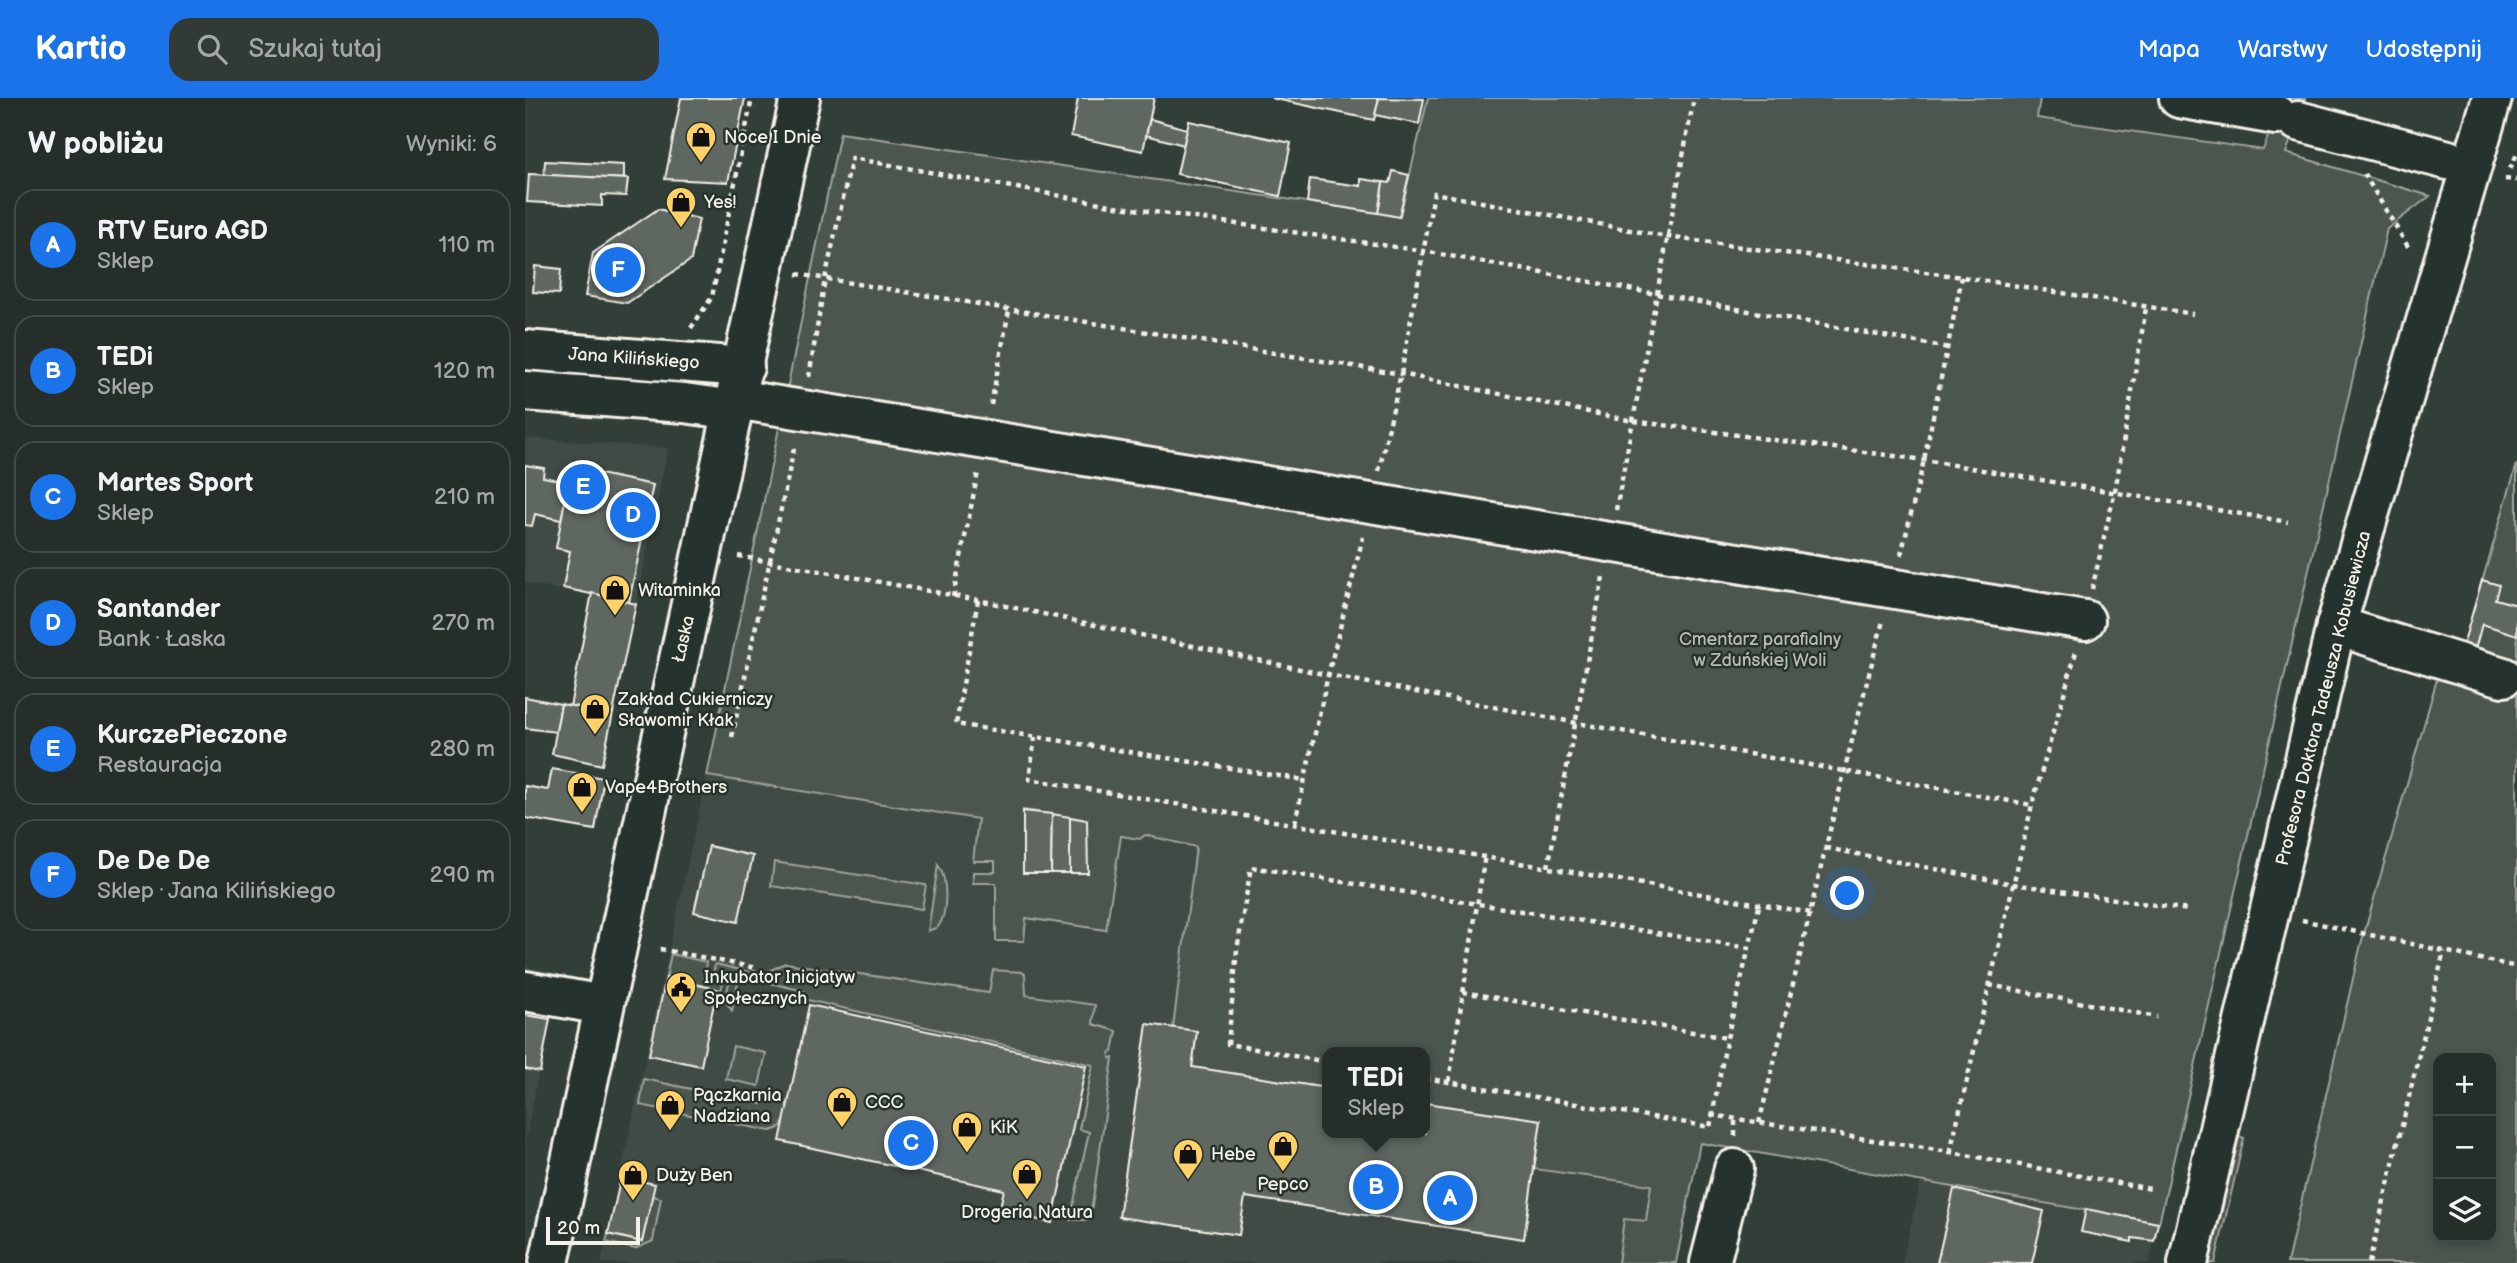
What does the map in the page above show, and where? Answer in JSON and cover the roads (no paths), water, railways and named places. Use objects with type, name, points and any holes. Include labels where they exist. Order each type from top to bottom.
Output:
[{"type":"street","name":"Łaska","points":[[549,1263],[800,98]]},
{"type":"street","points":[[2179,98],[2287,118],[2448,160]]},
{"type":"street","name":"Profesora Doktora Tadeusza Kobusiewicza","points":[[2188,1263],[2336,626],[2492,98]]},
{"type":"street","name":"Jana Kilińskiego","points":[[525,350],[688,363],[738,392]]},
{"type":"street","points":[[525,390],[684,402],[738,392],[803,412],[1609,543],[1893,586],[2085,620]]},
{"type":"street","points":[[2336,626],[2504,677]]},
{"type":"street","points":[[525,991],[603,1005]]},
{"type":"street","points":[[1710,1263],[1734,1169]]},
{"type":"place","name":"Noce I Dnie","points":[[701,164]]},
{"type":"place","name":"Yes!","points":[[681,229]]},
{"type":"place","name":"De De De","points":[[618,270]]},
{"type":"place","name":"KurczePieczone","points":[[583,487]]},
{"type":"place","name":"Santander","points":[[633,515]]},
{"type":"place","name":"Witaminka","points":[[615,617]]},
{"type":"place","name":"Zakład Cukierniczy Sławomir Kłak","points":[[595,736]]},
{"type":"place","name":"Vape4Brothers","points":[[582,814]]},
{"type":"place","name":"Inkubator Inicjatyw Społecznych","points":[[681,1014]]},
{"type":"place","name":"CCC","points":[[842,1129]]},
{"type":"place","name":"Pączkarnia Nadziana","points":[[670,1132]]},
{"type":"place","name":"Martes Sport","points":[[911,1143]]},
{"type":"place","name":"KiK","points":[[967,1154]]},
{"type":"place","name":"Pepco","points":[[1283,1173]]},
{"type":"place","name":"Hebe","points":[[1188,1181]]},
{"type":"place","name":"TEDi","points":[[1376,1187]]},
{"type":"place","name":"RTV Euro AGD","points":[[1450,1198]]},
{"type":"place","name":"Drogeria Natura","points":[[1027,1201]]},
{"type":"place","name":"Duży Ben","points":[[633,1202]]},
{"type":"park label","name":"Cmentarz parafialny w Zduńskiej Woli","points":[[1760,649]]}]
